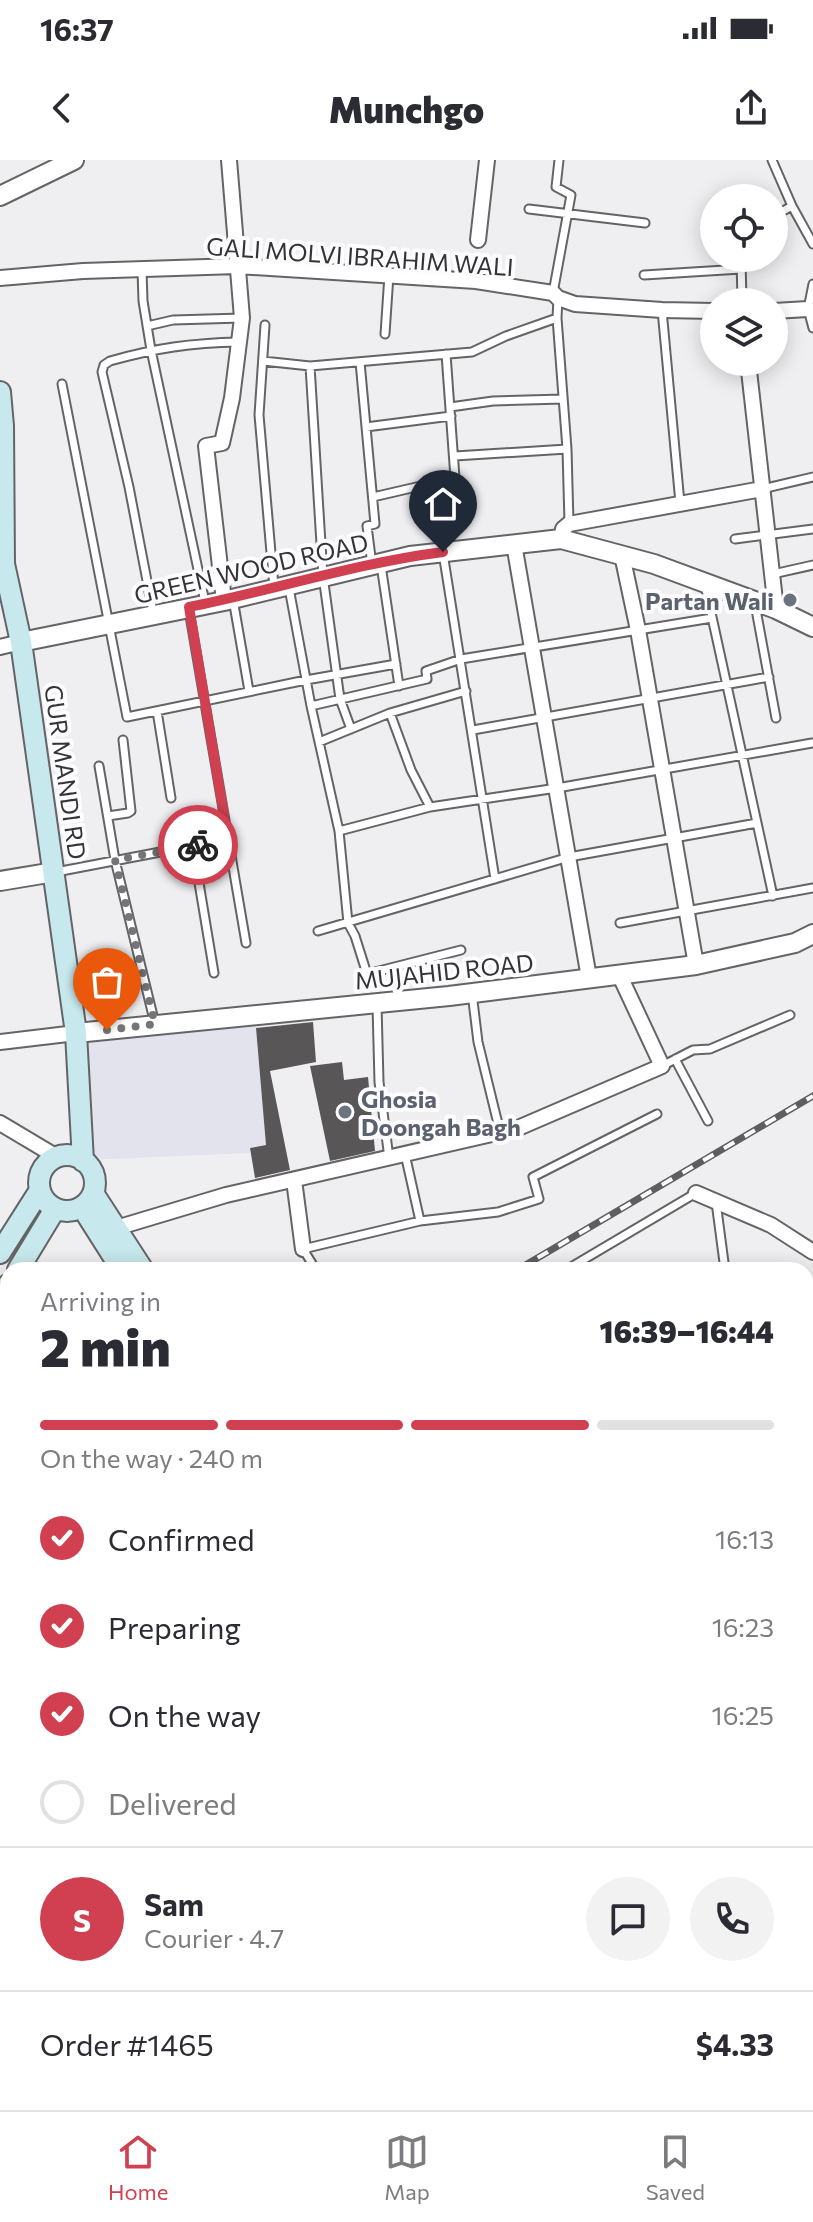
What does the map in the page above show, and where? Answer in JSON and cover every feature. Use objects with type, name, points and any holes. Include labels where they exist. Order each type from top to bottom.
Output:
[{"type":"main road","name":"GUR MANDI RD","points":[[0,392],[4,564],[21,642],[76,1033],[83,1161]]},
{"type":"main road","points":[[87,1200],[64,1211],[55,1209],[40,1190],[39,1178],[43,1169],[57,1157],[75,1157],[83,1161],[94,1175],[87,1200],[118,1262]]},
{"type":"main road","points":[[0,1253],[40,1190]]},
{"type":"main road","points":[[87,1200],[116,1228],[138,1262]]},
{"type":"main road","points":[[23,1262],[55,1209]]},
{"type":"street","points":[[0,196],[74,160]]},
{"type":"street","points":[[213,603],[206,446],[222,443],[232,398],[242,318],[229,160]]},
{"type":"street","points":[[478,240],[487,160]]},
{"type":"street","name":"GALI MOLVI IBRAHIM WALI","points":[[0,278],[83,271],[237,266],[476,281],[556,295],[575,304],[700,311]]},
{"type":"street","points":[[788,310],[808,309]]},
{"type":"street","points":[[750,376],[776,609]]},
{"type":"street","points":[[565,532],[680,503],[762,489]]},
{"type":"street","name":"GREEN WOOD ROAD","points":[[21,642],[213,603],[410,556],[514,544],[565,532],[776,609],[813,627]]},
{"type":"street","points":[[514,544],[589,978]]},
{"type":"street","points":[[622,555],[638,630],[696,965]]},
{"type":"street","points":[[0,647],[21,642]]},
{"type":"street","points":[[0,881],[54,872]]},
{"type":"street","name":"MUJAHID ROAD","points":[[76,1033],[472,993],[696,965],[795,943],[813,934]]},
{"type":"street","points":[[116,1228],[226,1195],[518,1128],[669,1063],[619,974]]},
{"type":"street","points":[[0,1042],[76,1033]]},
{"type":"street","points":[[0,1123],[57,1157]]},
{"type":"street","points":[[294,1180],[303,1249]]},
{"type":"street","points":[[696,1193],[771,1225],[813,1252]]},
{"type":"lane","points":[[559,160],[556,187],[571,195],[556,295],[567,449],[565,532]]},
{"type":"lane","points":[[772,160],[813,244]]},
{"type":"lane","points":[[788,208],[792,206]]},
{"type":"lane","points":[[529,209],[645,223]]},
{"type":"lane","points":[[142,270],[143,301],[151,350],[213,603],[249,691]]},
{"type":"lane","points":[[644,275],[700,272]]},
{"type":"lane","points":[[385,334],[389,275]]},
{"type":"lane","points":[[813,284],[808,309],[813,328]]},
{"type":"lane","points":[[662,310],[680,503]]},
{"type":"lane","points":[[147,326],[173,320],[242,318]]},
{"type":"lane","points":[[263,361],[310,366],[472,352],[557,318]]},
{"type":"lane","points":[[265,325],[259,415],[281,587],[306,680],[339,831],[348,923],[367,974],[461,950]]},
{"type":"lane","points":[[153,615],[129,487],[102,372],[104,365],[151,350],[195,343],[239,342]]},
{"type":"lane","points":[[373,497],[455,478],[446,354]]},
{"type":"lane","points":[[360,362],[375,524],[367,526],[399,686]]},
{"type":"lane","points":[[310,366],[323,576],[340,699],[351,729]]},
{"type":"lane","points":[[62,384],[127,717],[396,664]]},
{"type":"lane","points":[[450,407],[493,401],[563,399]]},
{"type":"lane","points":[[366,427],[451,416]]},
{"type":"lane","points":[[455,456],[567,449]]},
{"type":"lane","points":[[762,489],[813,477]]},
{"type":"lane","points":[[735,539],[813,529]]},
{"type":"lane","points":[[443,552],[495,879]]},
{"type":"lane","points":[[773,574],[813,565]]},
{"type":"lane","points":[[705,583],[773,896]]},
{"type":"lane","points":[[755,601],[776,718]]},
{"type":"lane","points":[[213,603],[203,700],[246,943]]},
{"type":"lane","points":[[311,706],[427,679],[426,671],[461,659],[712,618]]},
{"type":"lane","points":[[473,730],[769,677]]},
{"type":"lane","points":[[319,742],[390,713],[466,691]]},
{"type":"lane","points":[[157,711],[171,798]]},
{"type":"lane","points":[[390,713],[411,770],[430,807]]},
{"type":"lane","points":[[108,816],[128,813],[132,807],[123,740]]},
{"type":"lane","points":[[339,831],[430,807],[812,743]]},
{"type":"lane","points":[[99,766],[115,860],[155,1024]]},
{"type":"lane","points":[[318,931],[569,857],[757,823]]},
{"type":"lane","points":[[54,872],[228,839]]},
{"type":"lane","points":[[193,847],[214,973]]},
{"type":"lane","points":[[620,923],[813,888]]},
{"type":"lane","points":[[472,993],[478,1042],[500,1132]]},
{"type":"lane","points":[[377,1003],[379,1082],[389,1158]]},
{"type":"lane","points":[[708,1121],[669,1063],[693,1050],[710,1049],[790,1015]]},
{"type":"lane","points":[[311,1262],[303,1249],[420,1221],[498,1212],[539,1199],[533,1177],[657,1114]]},
{"type":"lane","points":[[405,1154],[420,1221]]},
{"type":"lane","points":[[580,1262],[696,1193]]},
{"type":"lane","points":[[716,1202],[724,1262]]},
{"type":"shaded area","points":[[255,1017],[266,1145],[250,1148],[250,1153],[87,1160],[80,1037]]},
{"type":"building","points":[[313,1022],[316,1062],[270,1071],[290,1170],[255,1178],[250,1148],[266,1145],[256,1028]]},
{"type":"building","points":[[342,1062],[344,1080],[368,1077],[375,1151],[330,1161],[310,1066]]},
{"type":"railway","points":[[531,1262],[813,1096]]},
{"type":"way so far","points":[[107,1030],[155,1024],[115,860],[198,845]]},
{"type":"place","name":"Partan Wali","points":[[790,600]]},
{"type":"place","name":"Ghosia Doongah Bagh","points":[[345,1112]]},
{"type":"route","points":[[198,845],[228,839],[189,607],[410,556],[443,552]]}]
